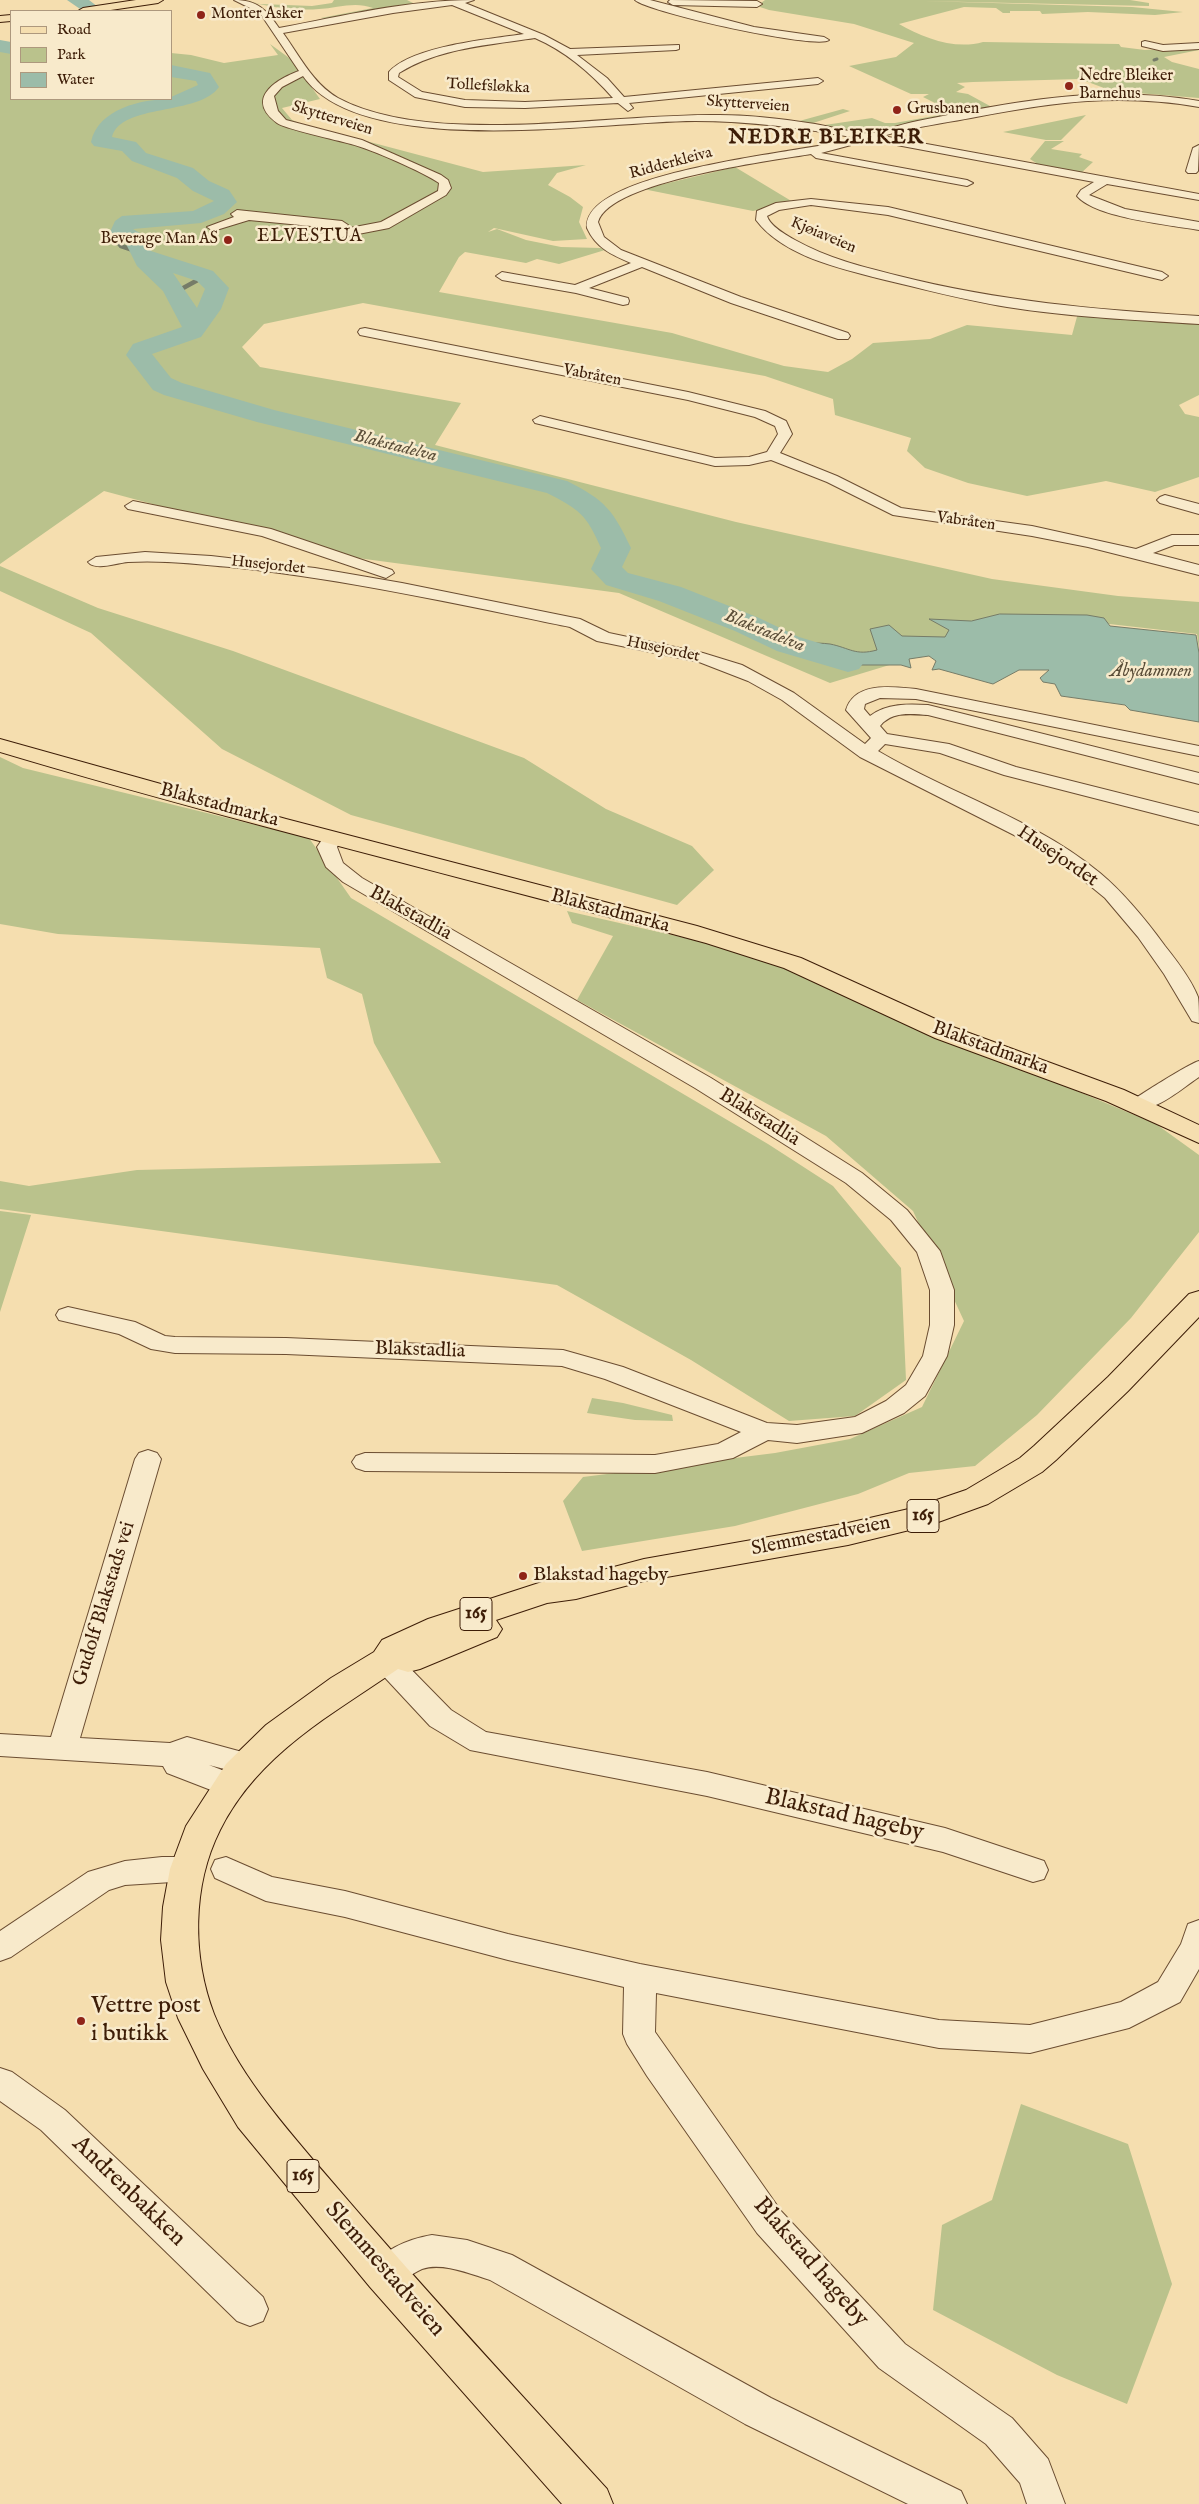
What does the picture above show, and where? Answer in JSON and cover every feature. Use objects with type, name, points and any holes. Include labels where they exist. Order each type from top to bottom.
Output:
[{"type":"main road","points":[[89,10],[158,0]]},
{"type":"main road","name":"Blakstadmarka","points":[[0,745],[332,838],[768,954],[855,990],[927,1026],[1139,1104],[1199,1135]]},
{"type":"main road","name":"Slemmestadveien","points":[[591,2504],[385,2274],[252,2115],[217,2058],[197,2018],[185,1982],[179,1940],[181,1907],[188,1869],[204,1826],[238,1774],[284,1728],[386,1661],[403,1662],[427,1653],[552,1603],[576,1588],[644,1570],[848,1534],[919,1517],[978,1497],[1031,1465],[1045,1453],[1118,1384],[1199,1300]]},
{"type":"street","name":"Skytterveien","points":[[239,0],[263,11],[315,86],[334,101],[372,114],[403,120],[492,127],[636,119],[751,119],[868,137],[1199,198]]},
{"type":"street","points":[[276,31],[418,3],[469,0]]},
{"type":"street","points":[[634,0],[757,4]]},
{"type":"street","points":[[641,0],[704,19],[750,30],[824,40]]},
{"type":"street","points":[[453,2],[536,35],[568,52],[591,70],[622,100],[636,119]]},
{"type":"street","name":"Tollefsløkka","points":[[536,35],[420,57],[394,72],[393,78],[396,83],[413,92],[460,103],[528,105],[622,100],[789,82],[818,81]]},
{"type":"street","points":[[1149,47],[1199,46]]},
{"type":"street","points":[[568,52],[676,47]]},
{"type":"street","name":"Skytterveien","points":[[306,72],[272,87],[269,93],[269,102],[274,115],[282,122],[358,142],[437,177],[444,182],[445,188],[442,193],[385,225],[317,238]]},
{"type":"street","name":"Ridderkleiva","points":[[843,336],[736,300],[617,253],[605,246],[596,237],[593,228],[593,218],[599,209],[608,202],[645,185],[672,177],[807,152],[908,127],[1053,100],[1115,95],[1199,104]]},
{"type":"street","points":[[1192,172],[1199,148]]},
{"type":"street","name":"Ridderkleiva","points":[[807,152],[967,183]]},
{"type":"street","points":[[1104,180],[1085,192],[1083,196],[1091,203],[1111,209],[1199,226]]},
{"type":"street","name":"Kjøiaveien","points":[[1162,276],[924,218],[849,205],[800,203],[776,207],[761,214],[762,220],[778,234],[819,255],[857,268],[945,292],[1053,308],[1199,320]]},
{"type":"street","points":[[213,228],[242,215],[287,222],[347,225],[400,217]]},
{"type":"street","points":[[576,289],[642,263]]},
{"type":"street","points":[[502,276],[576,289],[623,302]]},
{"type":"street","name":"Vabråten","points":[[365,332],[644,386],[760,414],[781,424],[785,434],[772,455],[832,478],[880,505],[898,512],[1032,531],[1140,553],[1199,570]]},
{"type":"street","points":[[540,420],[715,462],[749,461],[772,455]]},
{"type":"street","points":[[1165,500],[1199,509]]},
{"type":"street","name":"Husejordet","points":[[133,506],[266,532],[400,578],[439,594],[469,602],[574,623],[604,637],[709,659],[767,682],[792,698],[866,753],[1012,827],[1074,863],[1107,890],[1145,932],[1185,991],[1199,1017]]},
{"type":"street","points":[[1140,553],[1172,540],[1199,540]]},
{"type":"street","name":"Husejordet","points":[[96,562],[145,556],[263,565],[304,570],[416,592],[439,594]]},
{"type":"street","points":[[1199,751],[1044,719],[903,693],[877,693],[858,699],[855,710],[876,732],[943,748],[1010,771],[1199,819]]},
{"type":"street","points":[[866,753],[876,732],[875,719],[891,711],[908,708],[928,710],[1199,779]]},
{"type":"street","name":"Blakstadlia","points":[[68,1315],[126,1328],[160,1343],[174,1345],[286,1346],[563,1358],[614,1373],[764,1432],[797,1434],[862,1424],[895,1407],[916,1390],[935,1356],[942,1324],[942,1290],[928,1251],[899,1215],[854,1178],[703,1083],[539,987],[393,906],[348,878],[335,868],[329,856],[327,846],[332,838]]},
{"type":"street","points":[[1139,1104],[1163,1092],[1199,1067]]},
{"type":"street","points":[[365,1462],[656,1464],[724,1452],[764,1432]]},
{"type":"street","name":"Gudolf Blakstads vei","points":[[62,1748],[148,1459]]},
{"type":"street","name":"Blakstad hageby","points":[[386,1661],[431,1710],[464,1735],[480,1742],[707,1784],[945,1840],[1033,1870]]},
{"type":"street","points":[[0,1745],[172,1755],[177,1765],[238,1774]]},
{"type":"street","points":[[0,1948],[99,1881],[126,1873],[162,1869],[188,1869]]},
{"type":"street","points":[[226,1869],[266,1888],[345,1904],[508,1947],[640,1977],[940,2034],[1030,2039],[1129,2014],[1169,1992],[1196,1946],[1199,1933]]},
{"type":"street","name":"Blakstad hageby","points":[[640,1977],[639,2034],[659,2066],[769,2222],[892,2356],[999,2431],[1035,2472],[1046,2504]]},
{"type":"street","name":"Andrenbakken","points":[[0,2082],[53,2120],[250,2309]]},
{"type":"street","points":[[385,2274],[412,2256],[429,2252],[452,2253],[499,2266],[758,2411],[948,2504]]},
{"type":"green space","points":[[245,0],[260,4],[312,6],[332,3],[334,0],[407,0],[415,4],[328,20],[321,18],[373,8],[353,5],[319,9],[291,9],[262,5]]},
{"type":"green space","points":[[765,0],[1130,0],[1149,3],[1149,6],[923,1],[1132,7],[1183,12],[1155,15],[1088,12],[1042,14],[1040,11],[1010,11],[1010,13],[1003,13],[996,8],[964,7],[899,24],[929,38],[961,45],[983,42],[1119,44],[1121,47],[1145,50],[1199,47],[1199,50],[1164,57],[1172,62],[1199,69],[1199,98],[1112,91],[1080,79],[957,83],[965,87],[956,92],[968,94],[990,106],[1000,106],[857,133],[818,126],[872,118],[885,123],[895,123],[945,114],[939,111],[945,108],[923,97],[929,94],[911,94],[849,66],[896,57],[914,43],[854,24],[769,10],[757,6]]},
{"type":"green space","points":[[0,43],[10,46],[10,100],[172,100],[172,53],[191,55],[224,63],[278,55],[270,44],[292,60],[320,99],[282,108],[292,120],[302,124],[483,172],[586,165],[557,173],[548,185],[570,197],[583,207],[579,222],[587,239],[553,241],[494,228],[488,232],[497,229],[526,240],[561,247],[601,248],[605,250],[559,264],[537,259],[526,263],[465,252],[459,257],[439,292],[672,333],[784,366],[828,372],[852,359],[873,343],[930,339],[967,325],[1072,335],[1078,313],[1199,323],[1199,395],[1179,405],[1185,414],[1199,417],[1199,477],[1155,492],[1106,481],[1027,496],[968,483],[925,468],[907,451],[911,438],[835,415],[833,399],[765,376],[363,303],[264,324],[242,347],[260,367],[461,403],[435,445],[736,522],[992,579],[1118,596],[1199,602],[1199,649],[1197,634],[1048,617],[830,683],[619,593],[350,557],[104,491],[0,564]]},
{"type":"green space","points":[[843,109],[850,111],[810,124],[792,123]]},
{"type":"green space","points":[[1086,115],[1061,140],[1046,140],[1003,132]]},
{"type":"green space","points":[[1045,141],[1064,141],[1051,149],[1082,154],[1079,157],[1093,162],[1080,174],[1029,164],[1036,163],[1030,159]]},
{"type":"green space","points":[[735,167],[793,202],[753,211],[643,189]]},
{"type":"green space","points":[[0,566],[98,608],[233,651],[524,758],[606,809],[692,846],[714,870],[677,905],[351,815],[222,749],[91,633],[0,591]]},
{"type":"green space","points":[[0,757],[23,768],[309,838],[351,898],[768,1144],[833,1186],[901,1268],[906,1380],[855,1416],[789,1421],[691,1360],[557,1285],[0,1209],[0,1181],[29,1186],[137,1170],[441,1163],[374,1043],[362,994],[327,978],[320,948],[58,934],[0,924]]},
{"type":"green space","points":[[567,911],[742,951],[1156,1124],[1199,1155],[1199,1232],[1131,1318],[1037,1415],[975,1466],[909,1473],[858,1494],[735,1526],[582,1551],[563,1501],[583,1477],[775,1453],[850,1439],[922,1407],[964,1321],[913,1211],[826,1136],[577,1000],[613,936],[572,923]]},
{"type":"green space","points":[[0,1211],[31,1215],[0,1312]]},
{"type":"green space","points":[[592,1398],[623,1403],[672,1415],[673,1421],[635,1420],[587,1413]]},
{"type":"green space","points":[[1021,2104],[1128,2144],[1172,2284],[1127,2404],[1057,2375],[933,2310],[942,2225],[992,2200]]},
{"type":"water","name":"Åbydammen","points":[[1000,614],[1087,615],[1104,618],[1110,626],[1196,635],[1199,653],[1199,722],[1130,710],[1125,705],[1061,696],[1055,684],[1043,682],[1040,678],[1049,670],[1019,670],[993,684],[939,669],[932,670],[936,661],[929,656],[909,659],[911,668],[901,665],[848,665],[795,652],[787,639],[830,644],[858,652],[869,652],[877,650],[870,629],[889,625],[902,636],[945,637],[949,630],[929,619],[971,621]]},
{"type":"waterway","points":[[76,0],[89,7]]},
{"type":"waterway","name":"Blakstadelva","points":[[0,46],[10,48]]},
{"type":"waterway","name":"Blakstadelva","points":[[172,71],[203,77],[209,87],[185,99],[129,113],[117,119],[105,129],[101,142],[129,146],[139,157],[185,173],[201,186],[221,195],[226,202],[216,210],[193,218],[130,221],[123,226],[121,232],[137,241],[142,257],[148,265],[167,281],[186,310],[195,329],[192,332],[142,349],[139,355],[162,384],[173,389],[266,416],[557,487],[588,504],[600,516],[616,548],[606,569],[617,579],[670,594],[746,624],[788,644],[848,662]]},
{"type":"waterway","points":[[121,232],[113,236],[121,246],[139,252]]},
{"type":"waterway","points":[[144,256],[205,276],[217,288],[209,309],[194,326]]},
{"type":"waterway","points":[[176,292],[205,276]]},
{"type":"place","name":"Monter Asker","points":[[201,15]]},
{"type":"place","name":"Nedre Bleiker Barnehus","points":[[1069,86]]},
{"type":"place","name":"Grusbanen","points":[[897,110]]},
{"type":"place","name":"Beverage Man AS","points":[[228,240]]},
{"type":"place","name":"Blakstad hageby","points":[[523,1576]]},
{"type":"place","name":"Vettre post i butikk","points":[[81,2021]]},
{"type":"district","name":"NEDRE BLEIKER","points":[[826,139]]},
{"type":"district","name":"ELVESTUA","points":[[310,237]]}]
